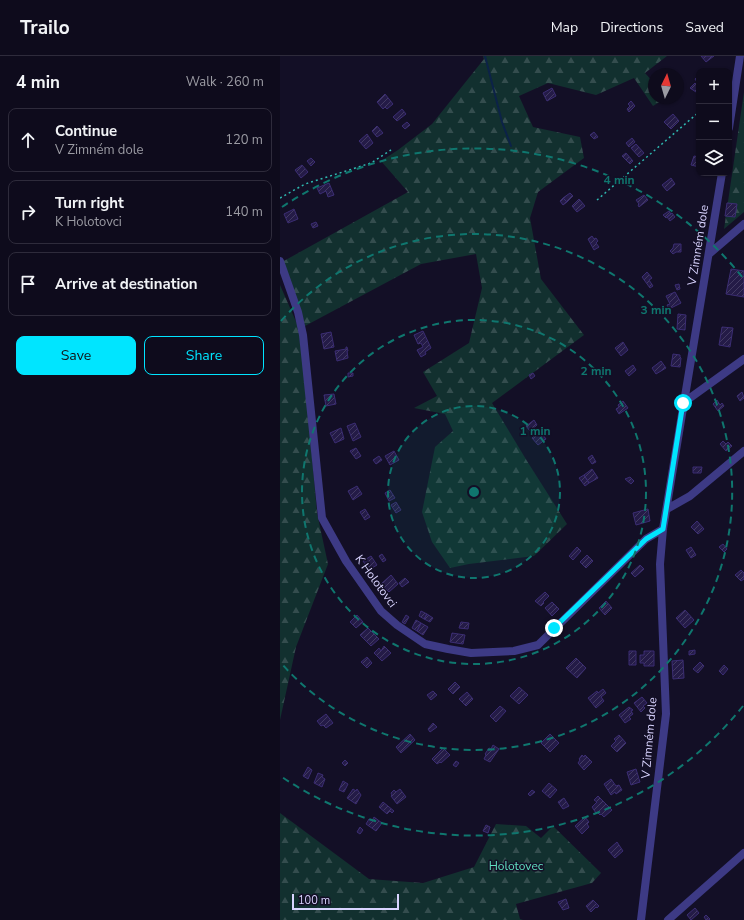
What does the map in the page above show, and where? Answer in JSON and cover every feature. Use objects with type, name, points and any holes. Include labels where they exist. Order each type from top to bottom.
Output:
[{"type":"street","points":[[732,108],[740,56]]},
{"type":"street","name":"V Zimném dole","points":[[641,920],[666,714],[660,564],[663,529],[722,176]]},
{"type":"street","points":[[709,254],[744,224]]},
{"type":"street","name":"K Holotovci","points":[[280,261],[298,312],[303,335],[322,518],[346,561],[381,611],[397,625],[425,644],[448,650],[472,653],[514,651],[538,645],[646,539],[663,529]]},
{"type":"street","points":[[683,403],[744,358]]},
{"type":"street","points":[[667,510],[690,496],[744,451]]},
{"type":"street","points":[[668,920],[744,853]]},
{"type":"path","points":[[597,200],[696,115]]},
{"type":"path","points":[[280,198],[305,184],[371,163],[391,150]]},
{"type":"green space","points":[[483,56],[667,56],[651,68],[648,68],[648,71],[645,73],[648,76],[648,99],[634,78],[596,95],[548,83],[519,96],[533,127],[580,137],[584,158],[538,192],[530,218],[541,279],[584,335],[492,403],[567,524],[534,556],[469,564],[450,568],[432,542],[422,512],[435,447],[453,431],[445,414],[414,408],[437,396],[423,372],[469,343],[482,288],[476,254],[421,264],[305,326],[282,262],[408,192],[381,161],[432,124],[484,59]]},
{"type":"green space","points":[[744,92],[744,212],[724,229]]},
{"type":"green space","points":[[280,285],[301,333],[317,513],[328,564],[296,647],[280,720]]},
{"type":"green space","name":"Holotovec","points":[[280,813],[369,879],[423,883],[474,867],[496,824],[526,826],[541,838],[553,826],[601,873],[592,883],[516,904],[520,919],[523,920],[280,920]]},
{"type":"building","points":[[701,56],[714,56],[706,62]]},
{"type":"building","points":[[695,83],[696,92],[690,88]]},
{"type":"building","points":[[552,88],[556,96],[547,101],[543,93]]},
{"type":"building","points":[[385,94],[393,104],[387,109],[385,107],[383,109],[377,102]]},
{"type":"building","points":[[631,101],[635,106],[629,112],[627,109],[630,106],[628,104]]},
{"type":"building","points":[[402,109],[406,114],[397,121],[393,117]]},
{"type":"building","points":[[673,114],[679,121],[671,129],[664,122]]},
{"type":"building","points":[[407,122],[410,125],[405,129],[402,126]]},
{"type":"building","points":[[377,126],[383,133],[377,137],[372,131]]},
{"type":"building","points":[[594,132],[598,137],[594,139],[590,135]]},
{"type":"building","points":[[367,134],[373,143],[366,149],[359,141]]},
{"type":"building","points":[[632,138],[635,142],[629,147],[626,143]]},
{"type":"building","points":[[636,144],[644,153],[639,157],[631,148]]},
{"type":"building","points":[[626,153],[633,161],[630,164],[622,156]]},
{"type":"building","points":[[694,156],[696,156],[696,166],[691,165]]},
{"type":"building","points":[[311,158],[315,162],[311,166],[307,161]]},
{"type":"building","points":[[302,165],[308,172],[301,178],[295,170]]},
{"type":"building","points":[[671,178],[675,184],[667,191],[662,185]]},
{"type":"building","points":[[329,183],[334,195],[328,197],[326,191],[320,194],[317,188]]},
{"type":"building","points":[[570,193],[573,196],[567,202],[563,198]]},
{"type":"building","points":[[644,195],[648,200],[639,207],[636,200]]},
{"type":"building","points":[[563,198],[567,202],[563,205],[560,201]]},
{"type":"building","points":[[579,199],[585,206],[577,212],[572,206]]},
{"type":"building","points":[[727,203],[737,204],[735,217],[725,216]]},
{"type":"building","points":[[294,209],[298,219],[288,223],[284,214]]},
{"type":"building","points":[[669,211],[671,214],[666,218],[663,215]]},
{"type":"building","points":[[672,213],[675,217],[670,221],[667,217]]},
{"type":"building","points":[[316,222],[318,226],[313,228],[311,224]]},
{"type":"building","points":[[592,236],[598,241],[596,243],[599,247],[594,250],[588,239]]},
{"type":"building","points":[[674,244],[681,244],[681,252],[676,252],[673,254],[670,251]]},
{"type":"building","points":[[731,269],[744,271],[744,297],[726,294]]},
{"type":"building","points":[[647,272],[652,278],[649,280],[653,286],[650,288],[642,277]]},
{"type":"building","points":[[679,284],[680,289],[677,290],[675,285]]},
{"type":"building","points":[[675,292],[681,303],[669,309],[667,305],[670,304],[666,296]]},
{"type":"building","points":[[678,314],[686,315],[685,330],[677,329]]},
{"type":"building","points":[[722,327],[733,328],[730,347],[719,345]]},
{"type":"building","points":[[423,331],[431,348],[421,357],[417,350],[423,347],[421,343],[418,344],[414,335]]},
{"type":"building","points":[[331,332],[334,347],[324,349],[321,334]]},
{"type":"building","points":[[623,342],[628,350],[621,356],[615,348]]},
{"type":"building","points":[[346,347],[348,351],[348,358],[337,361],[335,351],[346,349]]},
{"type":"building","points":[[673,354],[680,355],[680,367],[671,366]]},
{"type":"building","points":[[661,361],[666,368],[656,374],[652,368]]},
{"type":"building","points":[[633,365],[636,370],[629,376],[625,371]]},
{"type":"building","points":[[348,373],[353,373],[353,376],[348,377]]},
{"type":"building","points":[[533,373],[535,376],[531,379],[529,375]]},
{"type":"building","points":[[742,392],[744,398],[740,401],[737,396]]},
{"type":"building","points":[[334,394],[336,404],[326,406],[324,395]]},
{"type":"building","points":[[717,400],[720,405],[722,403],[724,406],[718,411],[713,404]]},
{"type":"building","points":[[623,401],[628,408],[619,414],[616,409]]},
{"type":"building","points":[[534,420],[537,425],[530,431],[526,426]]},
{"type":"building","points":[[355,423],[361,437],[353,441],[347,426]]},
{"type":"building","points":[[341,428],[344,439],[335,443],[330,433]]},
{"type":"building","points":[[540,431],[546,439],[538,445],[532,438]]},
{"type":"building","points":[[723,441],[726,444],[728,442],[732,446],[726,451],[720,444]]},
{"type":"building","points":[[356,448],[361,456],[356,459],[350,451]]},
{"type":"building","points":[[394,451],[399,460],[390,465],[385,456]]},
{"type":"building","points":[[592,455],[596,462],[592,464],[588,458]]},
{"type":"building","points":[[379,456],[382,460],[376,464],[373,460]]},
{"type":"building","points":[[693,467],[702,467],[701,473],[693,473]]},
{"type":"building","points":[[592,469],[598,478],[589,483],[584,475]]},
{"type":"building","points":[[584,475],[589,483],[585,486],[579,478]]},
{"type":"building","points":[[630,477],[634,481],[631,484],[625,479]]},
{"type":"building","points":[[357,486],[362,494],[353,500],[348,491]]},
{"type":"building","points":[[390,490],[395,498],[389,501],[385,493]]},
{"type":"building","points":[[396,502],[401,510],[396,513],[391,505]]},
{"type":"building","points":[[365,509],[370,517],[365,520],[360,512]]},
{"type":"building","points":[[648,509],[650,521],[636,525],[633,513]]},
{"type":"building","points":[[697,521],[704,529],[698,534],[691,527]]},
{"type":"building","points":[[723,544],[727,549],[724,552],[719,547]]},
{"type":"building","points":[[577,547],[581,551],[573,560],[569,556]]},
{"type":"building","points":[[691,547],[696,555],[691,558],[686,550]]},
{"type":"building","points":[[382,554],[386,560],[383,562],[379,556]]},
{"type":"building","points":[[587,555],[593,561],[586,568],[580,562]]},
{"type":"building","points":[[371,556],[377,565],[369,570],[363,561]]},
{"type":"building","points":[[640,565],[644,569],[635,577],[631,573]]},
{"type":"building","points":[[741,570],[744,573],[744,579],[741,581],[735,575]]},
{"type":"building","points":[[391,575],[398,584],[389,592],[381,584]]},
{"type":"building","points":[[405,578],[409,582],[402,587],[399,583]]},
{"type":"building","points":[[545,592],[549,596],[541,606],[535,601]]},
{"type":"building","points":[[606,601],[612,608],[605,615],[599,608]]},
{"type":"building","points":[[552,602],[559,609],[552,616],[545,608]]},
{"type":"building","points":[[685,610],[694,620],[685,628],[676,618]]},
{"type":"building","points":[[421,611],[427,614],[424,619],[419,616]]},
{"type":"building","points":[[427,614],[433,618],[430,622],[424,619]]},
{"type":"building","points":[[357,615],[363,622],[356,628],[350,622]]},
{"type":"building","points":[[406,615],[409,617],[405,624],[402,622]]},
{"type":"building","points":[[416,620],[421,623],[417,631],[412,628]]},
{"type":"building","points":[[461,622],[469,623],[468,629],[459,628]]},
{"type":"building","points":[[421,623],[428,627],[423,635],[417,631]]},
{"type":"building","points":[[368,628],[379,639],[371,646],[360,635]]},
{"type":"building","points":[[452,633],[465,635],[463,644],[450,642]]},
{"type":"building","points":[[384,646],[391,653],[382,661],[374,653],[379,648],[381,651]]},
{"type":"building","points":[[695,650],[695,654],[689,655],[689,651]]},
{"type":"building","points":[[629,651],[636,651],[636,665],[629,665]]},
{"type":"building","points":[[644,651],[654,651],[654,666],[644,666],[644,663],[640,663],[640,655],[644,655]]},
{"type":"building","points":[[367,657],[372,663],[367,668],[361,662]]},
{"type":"building","points":[[576,658],[586,668],[577,678],[566,668]]},
{"type":"building","points":[[683,660],[684,678],[673,679],[672,661]]},
{"type":"building","points":[[700,662],[704,666],[698,673],[693,669]]},
{"type":"building","points":[[724,665],[728,669],[723,675],[719,671]]},
{"type":"building","points":[[455,682],[460,687],[453,694],[448,689]]},
{"type":"building","points":[[519,687],[528,695],[519,704],[510,696]]},
{"type":"building","points":[[603,689],[606,693],[601,697],[604,701],[596,708],[588,698],[597,691],[598,693]]},
{"type":"building","points":[[433,691],[437,695],[431,700],[427,695]]},
{"type":"building","points":[[467,692],[473,699],[466,706],[459,699]]},
{"type":"building","points":[[642,697],[647,703],[643,706],[645,708],[641,712],[634,703]]},
{"type":"building","points":[[500,706],[506,711],[496,722],[490,716]]},
{"type":"building","points":[[629,707],[633,710],[631,711],[633,714],[629,717],[631,719],[625,723],[619,715]]},
{"type":"building","points":[[326,714],[333,723],[326,728],[323,725],[321,726],[317,721]]},
{"type":"building","points":[[433,723],[437,727],[430,732],[428,729]]},
{"type":"building","points":[[410,734],[415,740],[401,753],[396,747]]},
{"type":"building","points":[[550,734],[559,743],[550,752],[541,743]]},
{"type":"building","points":[[619,735],[626,743],[617,752],[611,746],[616,741],[614,739]]},
{"type":"building","points":[[493,745],[499,749],[490,762],[484,759],[485,754]]},
{"type":"building","points":[[443,748],[450,755],[441,763],[440,762],[437,764],[432,759]]},
{"type":"building","points":[[582,755],[584,757],[585,755],[592,762],[584,770],[578,763]]},
{"type":"building","points":[[345,760],[348,763],[345,766],[342,763]]},
{"type":"building","points":[[456,761],[459,763],[456,767],[453,765]]},
{"type":"building","points":[[308,767],[312,770],[308,779],[303,776]]},
{"type":"building","points":[[636,769],[640,782],[631,785],[627,772]]},
{"type":"building","points":[[318,773],[323,775],[322,777],[325,779],[322,787],[314,783]]},
{"type":"building","points":[[611,779],[616,786],[619,785],[622,790],[611,795],[604,784]]},
{"type":"building","points":[[343,781],[348,784],[344,792],[339,790]]},
{"type":"building","points":[[549,783],[557,790],[550,798],[542,791]]},
{"type":"building","points":[[353,789],[356,791],[357,789],[361,795],[356,804],[347,798]]},
{"type":"building","points":[[400,789],[406,797],[397,804],[391,796],[391,793],[394,790],[396,792]]},
{"type":"building","points":[[532,790],[535,792],[530,796],[528,794]]},
{"type":"building","points":[[598,796],[612,810],[604,817],[597,812],[596,813],[592,807],[597,802],[594,800]]},
{"type":"building","points":[[564,798],[569,806],[563,809],[558,802]]},
{"type":"building","points":[[383,802],[394,811],[392,813],[390,811],[387,814],[379,807]]},
{"type":"building","points":[[374,817],[382,823],[376,831],[366,824],[369,819],[372,821]]},
{"type":"building","points":[[585,817],[589,822],[587,824],[589,827],[582,834],[575,826]]},
{"type":"building","points":[[486,825],[490,827],[488,833],[483,831]]},
{"type":"building","points":[[360,827],[363,830],[360,834],[357,832]]},
{"type":"building","points":[[617,842],[623,851],[615,858],[608,850]]},
{"type":"building","points":[[566,899],[569,908],[563,910],[558,902]]},
{"type":"building","points":[[593,900],[599,906],[591,912],[586,906]]},
{"type":"building","points":[[695,908],[699,913],[691,920],[687,915]]},
{"type":"building","points":[[706,915],[710,919],[709,920],[706,920],[704,917]]},
{"type":"waterway","points":[[485,56],[502,122],[511,146]]},
{"type":"route","points":[[554,628],[646,539],[663,529],[683,403]]}]
